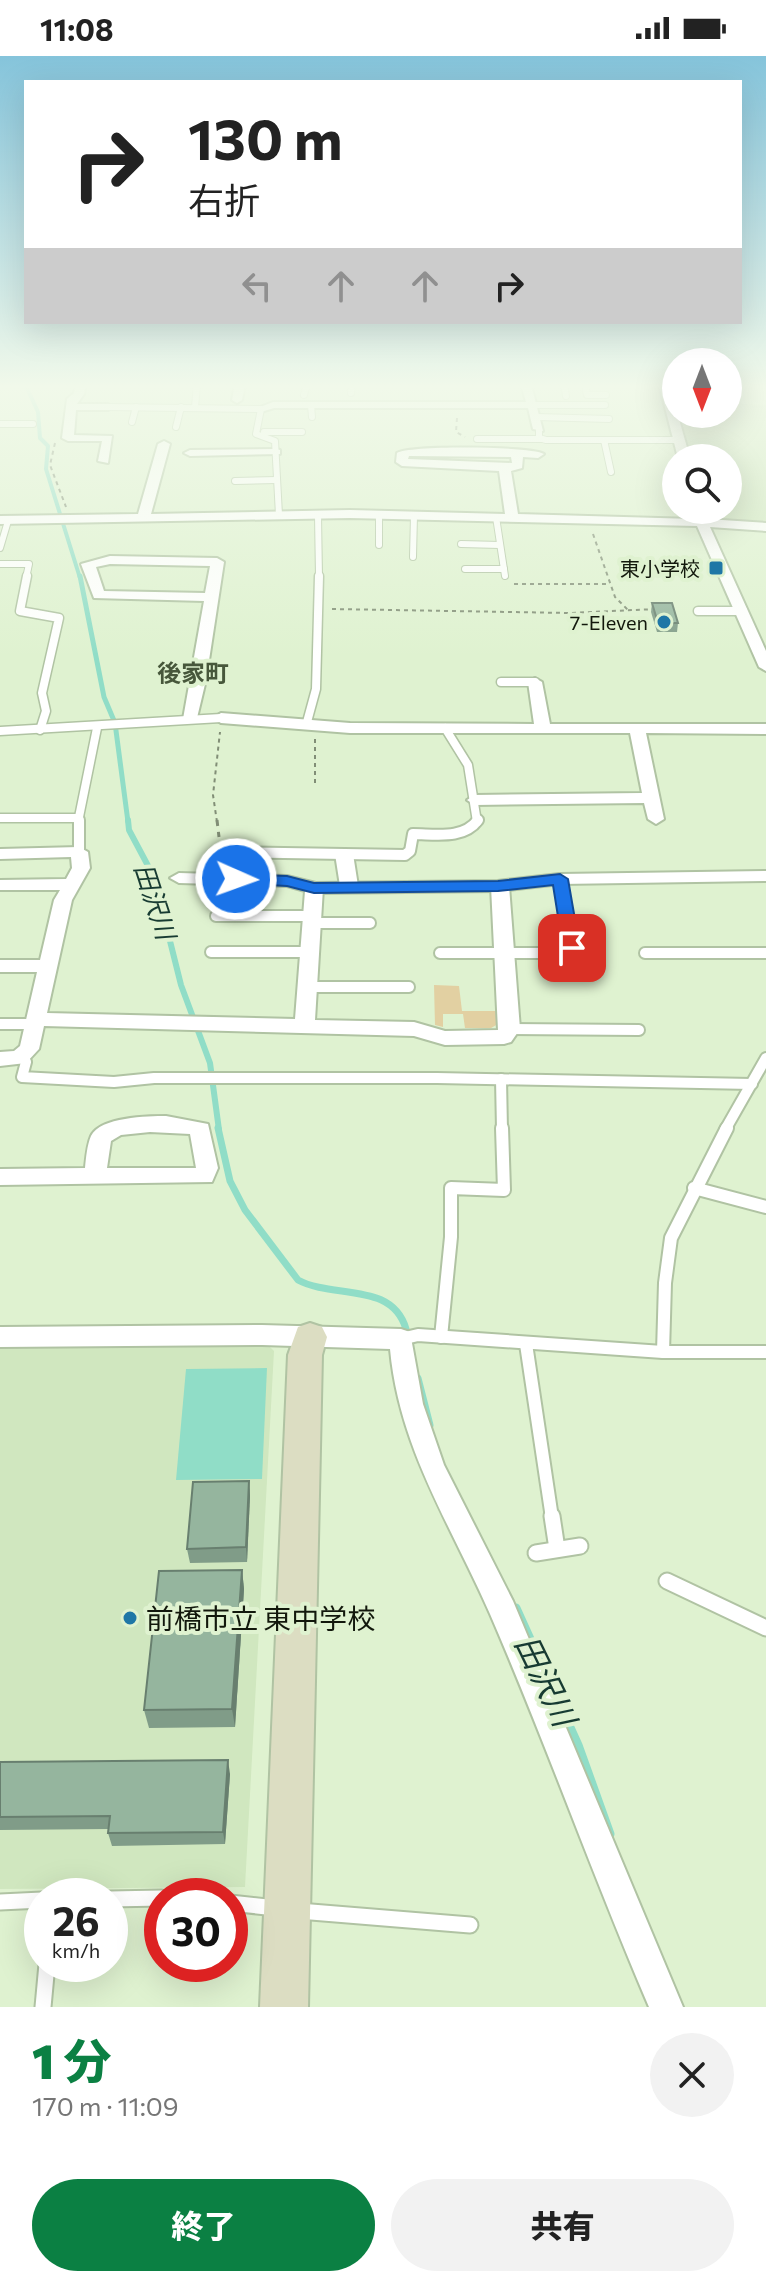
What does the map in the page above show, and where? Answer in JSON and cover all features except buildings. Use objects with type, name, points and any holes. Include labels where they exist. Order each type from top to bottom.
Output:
[{"type":"street","points":[[143,519],[155,475]]},
{"type":"street","points":[[505,475],[512,518]]},
{"type":"street","points":[[4,520],[279,515],[588,519],[662,517]]},
{"type":"street","points":[[742,523],[766,527]]},
{"type":"street","points":[[702,524],[765,663]]},
{"type":"street","points":[[191,719],[203,664],[202,647],[211,597],[217,562],[110,560],[88,564],[99,595],[211,597]]},
{"type":"street","points":[[535,682],[543,728]]},
{"type":"street","points":[[221,718],[445,728],[766,729]]},
{"type":"street","points":[[637,729],[656,819]]},
{"type":"street","points":[[475,800],[651,798]]},
{"type":"street","points":[[0,854],[79,852],[81,868],[70,884],[29,1049],[23,1056],[0,1059]]},
{"type":"street","points":[[344,854],[349,886]]},
{"type":"street","points":[[179,878],[287,881],[314,888],[305,1025]]},
{"type":"street","points":[[0,885],[70,884]]},
{"type":"street","points":[[36,1022],[305,1025],[414,1029],[445,1038],[498,1038],[509,1034],[510,1029],[500,886]]},
{"type":"street","points":[[0,966],[49,966]]},
{"type":"street","points":[[0,1177],[94,1177],[204,1176],[207,1168],[200,1130],[188,1125],[114,1126],[101,1137],[94,1177]]},
{"type":"street","points":[[0,1337],[401,1339],[414,1417],[430,1466],[514,1639],[618,1900],[666,2007]]},
{"type":"street","points":[[284,2007],[305,1355],[310,1337]]},
{"type":"lane","points":[[277,475],[279,515]]},
{"type":"lane","points":[[235,481],[277,480]]},
{"type":"lane","points":[[311,724],[320,609],[318,515]]},
{"type":"lane","points":[[379,515],[379,545]]},
{"type":"lane","points":[[413,557],[414,515]]},
{"type":"lane","points":[[465,569],[505,572],[496,517]]},
{"type":"lane","points":[[0,548],[4,520]]},
{"type":"lane","points":[[461,544],[500,545]]},
{"type":"lane","points":[[0,564],[29,564],[20,611],[59,618],[42,693],[46,711],[40,730]]},
{"type":"lane","points":[[698,611],[743,611]]},
{"type":"lane","points":[[501,682],[535,682]]},
{"type":"lane","points":[[0,731],[97,728],[221,718]]},
{"type":"lane","points":[[79,852],[78,818],[97,728]]},
{"type":"lane","points":[[211,878],[222,853],[405,855],[410,851],[413,834],[450,834],[474,827],[478,821],[465,758],[445,728]]},
{"type":"lane","points":[[0,818],[78,818]]},
{"type":"lane","points":[[314,888],[500,886],[560,879],[683,880],[766,876]]},
{"type":"lane","points":[[440,953],[572,953],[560,879]]},
{"type":"lane","points":[[216,916],[370,923]]},
{"type":"lane","points":[[211,952],[310,952]]},
{"type":"lane","points":[[645,953],[766,953]]},
{"type":"lane","points":[[308,987],[409,987]]},
{"type":"lane","points":[[0,1024],[36,1022]]},
{"type":"lane","points":[[510,1029],[639,1030]]},
{"type":"lane","points":[[23,1056],[26,1062],[21,1074],[27,1078],[114,1082],[501,1079],[752,1084]]},
{"type":"lane","points":[[663,1352],[667,1254],[694,1188],[766,1058]]},
{"type":"lane","points":[[441,1337],[451,1237],[451,1188],[504,1190],[501,1079]]},
{"type":"lane","points":[[694,1188],[766,1207]]},
{"type":"lane","points":[[401,1339],[418,1335],[663,1352],[766,1352]]},
{"type":"lane","points":[[526,1344],[557,1549]]},
{"type":"lane","points":[[536,1553],[580,1546]]},
{"type":"lane","points":[[667,1581],[766,1628]]},
{"type":"lane","points":[[0,1902],[24,1901]]},
{"type":"lane","points":[[248,1905],[316,1914],[470,1925]]},
{"type":"lane","points":[[43,2007],[45,1982]]},
{"type":"path","points":[[54,475],[72,521]]},
{"type":"path","points":[[588,519],[615,597],[628,610]]},
{"type":"path","points":[[512,584],[610,584]]},
{"type":"path","points":[[320,609],[698,611]]},
{"type":"path","points":[[221,718],[213,795],[222,853]]},
{"type":"path","points":[[311,724],[315,783]]},
{"type":"shaded area","points":[[742,475],[766,475],[766,525],[742,523]]},
{"type":"shaded area","points":[[434,985],[459,986],[462,1011],[497,1011],[498,1024],[491,1028],[465,1028],[463,1014],[443,1014],[443,1027],[435,1025]]},
{"type":"shaded area","name":"前橋市立 東中学校","points":[[0,1344],[267,1344],[274,1351],[245,1878],[144,1878],[144,1888],[128,1888],[128,1878],[24,1878],[24,1889],[0,1889]]},
{"type":"water","points":[[267,1368],[262,1479],[176,1480],[186,1369]]},
{"type":"waterway","name":"田沢川","points":[[48,475],[80,578]]},
{"type":"waterway","name":"田沢川","points":[[80,576],[104,697],[115,723],[128,822]]},
{"type":"waterway","name":"田沢川","points":[[128,820],[129,830],[154,877],[181,985],[210,1063],[219,1130]]},
{"type":"waterway","name":"田沢川","points":[[218,1128],[230,1181],[245,1210],[298,1280],[312,1286],[375,1297],[399,1314],[406,1329]]},
{"type":"waterway","name":"田沢川","points":[[418,1378],[430,1425]]},
{"type":"waterway","name":"田沢川","points":[[516,1608],[578,1745],[610,1834]]},
{"type":"place","name":"東小学校","points":[[716,568]]},
{"type":"place","name":"7-Eleven","points":[[664,622]]},
{"type":"place","name":"前橋市立 東中学校","points":[[130,1618]]},
{"type":"district","name":"後家町","points":[[193,672]]},
{"type":"route","points":[[236,879],[287,881],[314,888],[498,886],[560,879],[572,948]]}]
